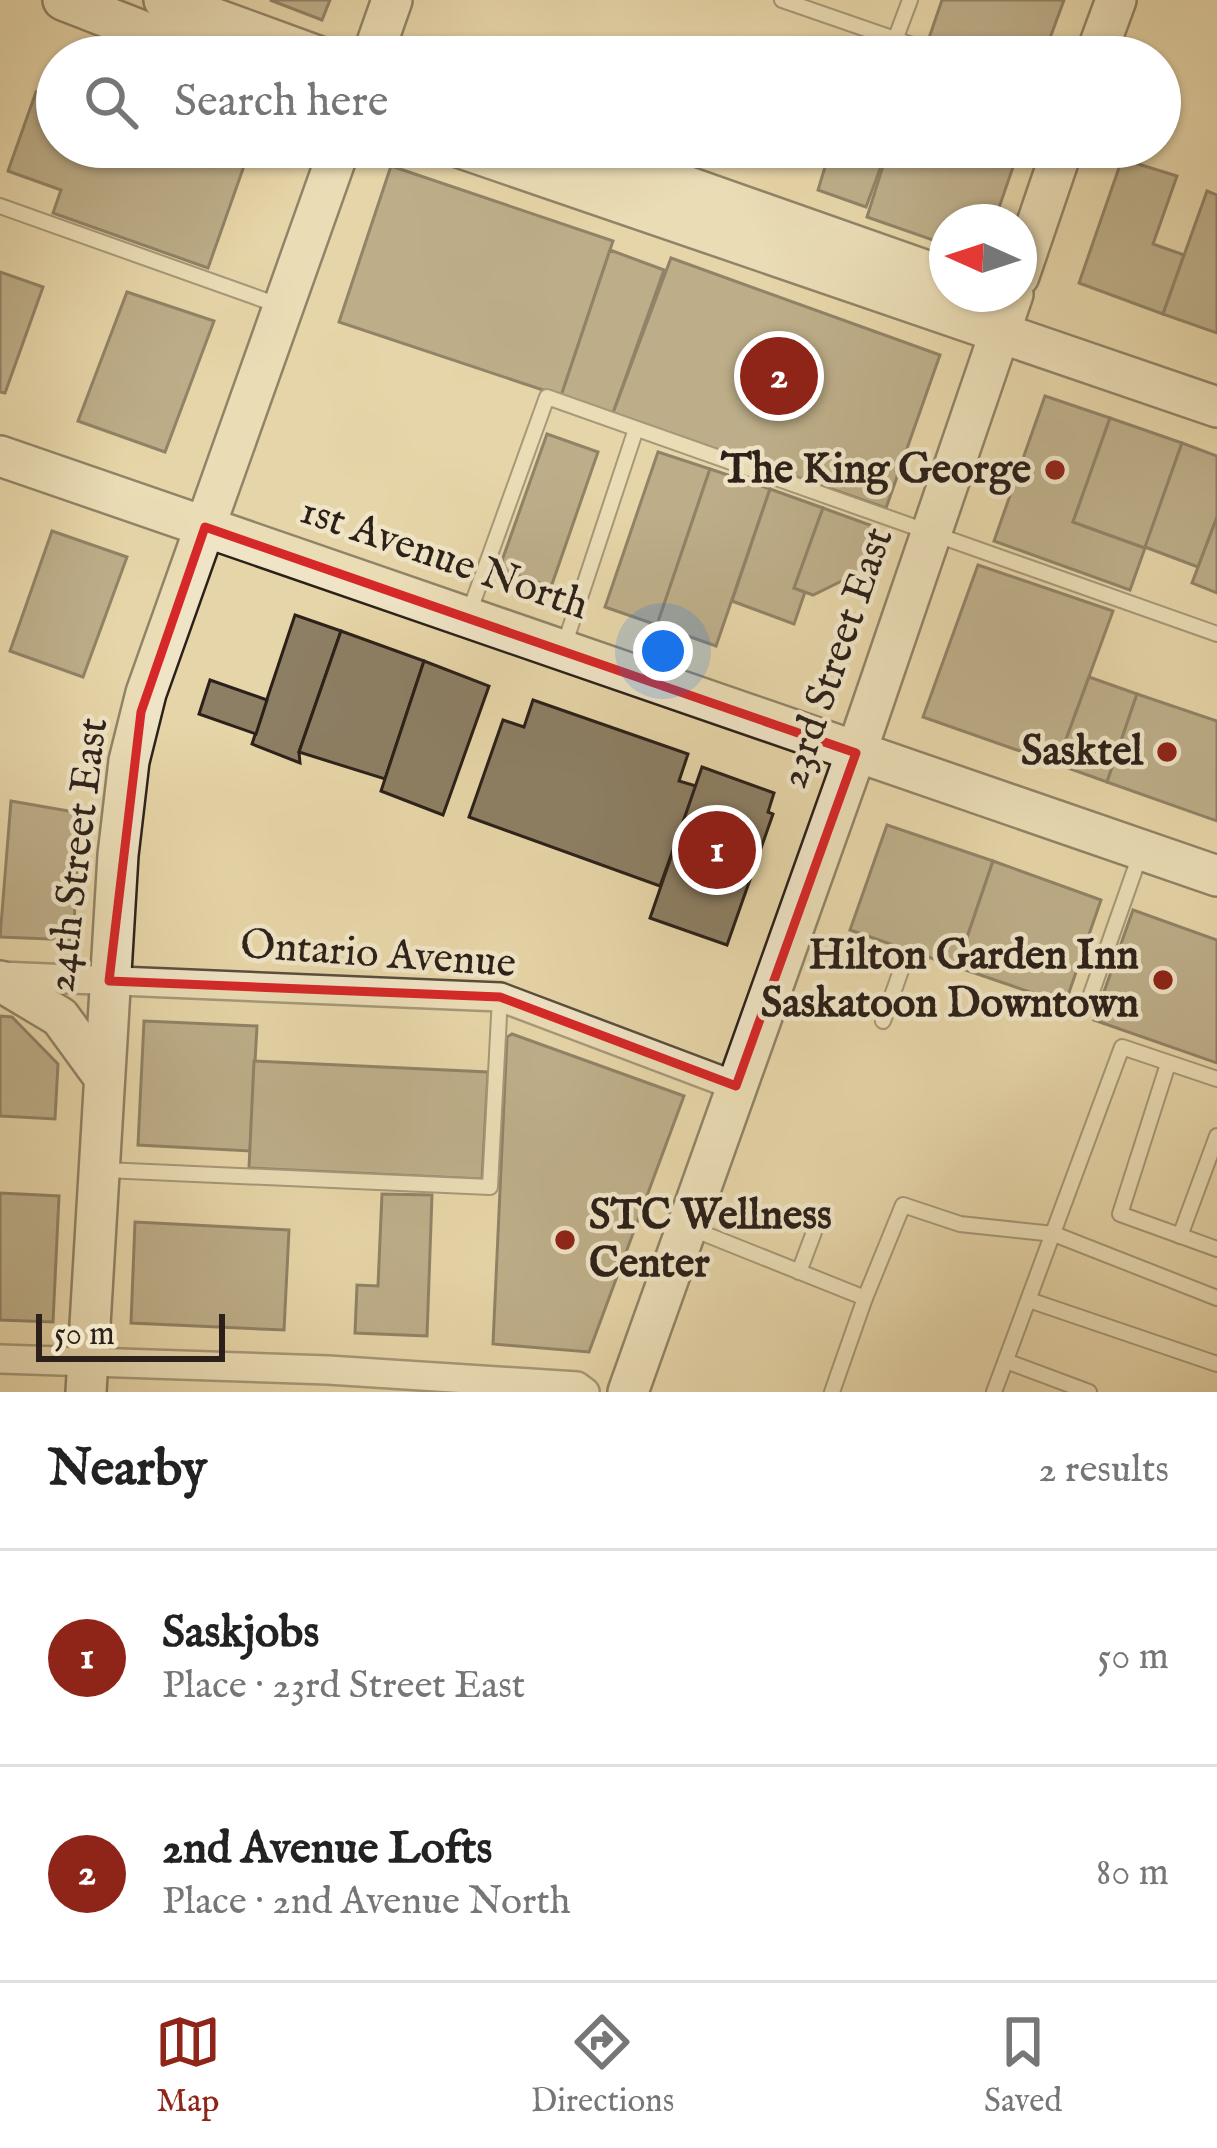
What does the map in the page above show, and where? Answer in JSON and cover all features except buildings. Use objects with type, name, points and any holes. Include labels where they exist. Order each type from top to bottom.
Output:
[{"type":"street","points":[[62,0],[154,36]]},
{"type":"street","points":[[164,0],[263,36]]},
{"type":"street","points":[[379,36],[392,0]]},
{"type":"street","points":[[1103,36],[1116,0]]},
{"type":"street","name":"24th Street East","points":[[87,1377],[109,981],[132,749],[333,168]]},
{"type":"street","points":[[533,168],[929,279]]},
{"type":"street","points":[[635,168],[929,272]]},
{"type":"street","name":"23rd Street East","points":[[1037,217],[1055,168]]},
{"type":"street","name":"23rd Street East","points":[[628,1392],[856,753],[1002,312]]},
{"type":"street","points":[[1028,312],[1058,328],[1217,382]]},
{"type":"street","points":[[1030,312],[1217,407]]},
{"type":"street","name":"1st Avenue North","points":[[0,456],[1217,876]]},
{"type":"street","points":[[0,979],[60,1017],[103,1076]]},
{"type":"street","name":"Ontario Avenue","points":[[0,979],[500,998],[736,1086]]},
{"type":"street","points":[[0,1359],[87,1377],[577,1386],[584,1392]]},
{"type":"lane","points":[[782,0],[884,36]]},
{"type":"lane","points":[[896,36],[910,0]]},
{"type":"lane","points":[[0,206],[283,307]]},
{"type":"lane","points":[[467,618],[547,397],[1217,634]]},
{"type":"lane","points":[[562,651],[636,429]]},
{"type":"lane","points":[[1089,1000],[1142,850]]},
{"type":"lane","points":[[883,1021],[903,965]]},
{"type":"lane","points":[[100,1170],[490,1187],[500,998]]},
{"type":"lane","points":[[994,1392],[1123,1047],[1217,1079]]},
{"type":"lane","points":[[1168,1064],[1120,1214],[1217,1250]]},
{"type":"lane","points":[[1180,1236],[1217,1136]]},
{"type":"lane","points":[[832,1392],[903,1204],[960,1224],[1054,1234],[1217,1298]]},
{"type":"lane","points":[[686,1226],[865,1298]]},
{"type":"lane","points":[[799,1271],[814,1232]]},
{"type":"lane","points":[[1029,1300],[1217,1364]]},
{"type":"lane","points":[[1006,1361],[1051,1386],[1089,1392]]},
{"type":"highlighted area","points":[[205,527],[856,753],[736,1086],[500,997],[109,981],[141,712]]},
{"type":"place","name":"2nd Avenue Lofts","points":[[779,376]]},
{"type":"place","name":"The King George","points":[[1055,470]]},
{"type":"place","name":"Sasktel","points":[[1167,752]]},
{"type":"place","name":"Saskjobs","points":[[717,850]]},
{"type":"place","name":"Hilton Garden Inn Saskatoon Downtown","points":[[1163,980]]},
{"type":"place","name":"STC Wellness Center","points":[[565,1240]]}]
